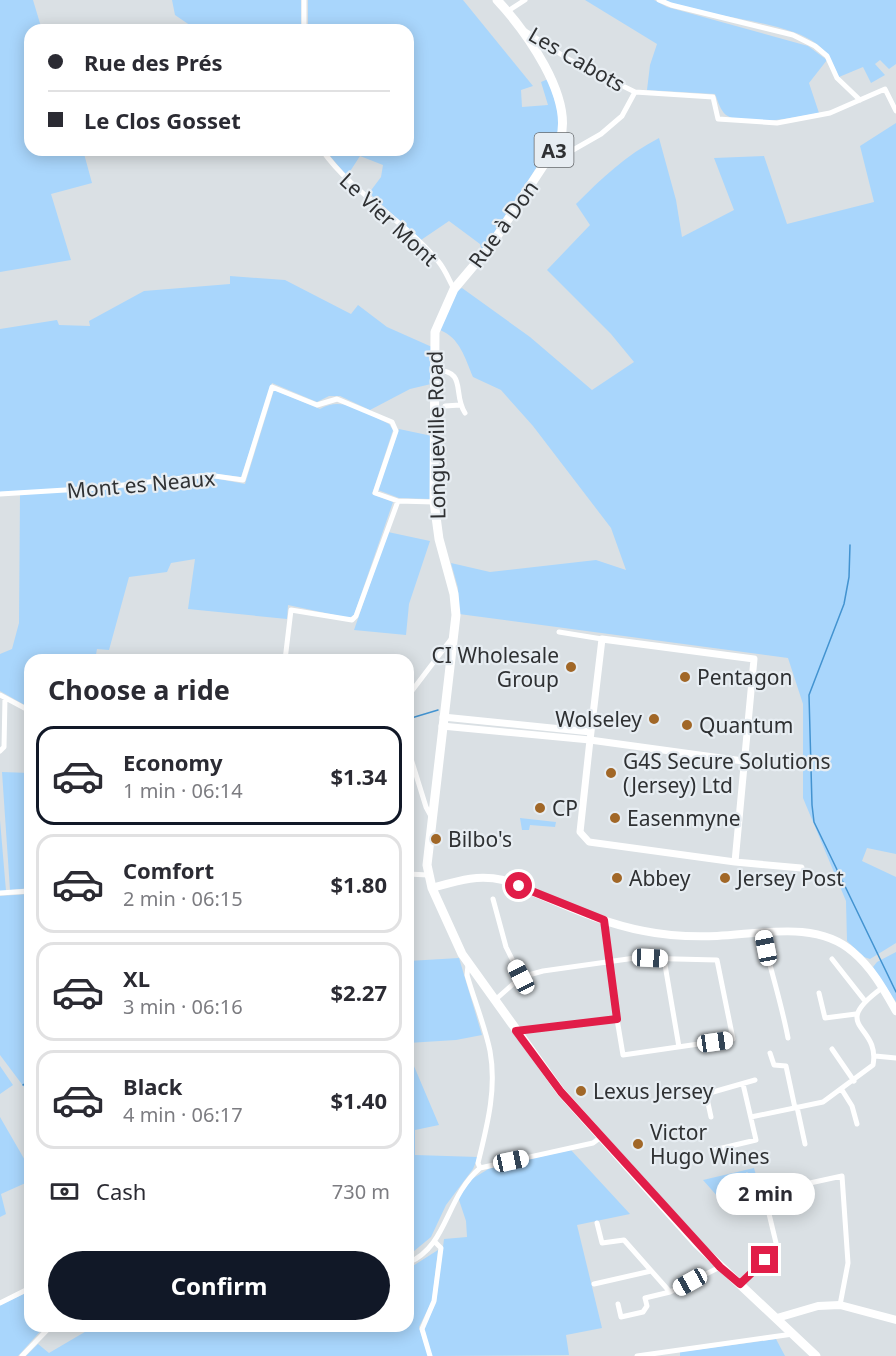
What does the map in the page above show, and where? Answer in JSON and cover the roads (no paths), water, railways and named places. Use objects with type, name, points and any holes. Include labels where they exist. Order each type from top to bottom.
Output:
[{"type":"main road","name":"Rue à Don","points":[[454,289],[492,244],[560,140],[565,127],[564,114],[552,81],[519,26],[497,0]]},
{"type":"main road","name":"Longueville Road","points":[[454,289],[435,333],[434,502],[439,539],[454,594],[456,615],[432,818],[428,875],[432,888],[468,965],[561,1092],[720,1267],[777,1318]]},
{"type":"main road","points":[[432,888],[467,878],[486,876],[514,884],[604,920],[643,931],[677,936],[807,932],[837,941],[860,959],[896,1011]]},
{"type":"main road","points":[[777,1318],[818,1306],[840,1305],[896,1320]]},
{"type":"main road","name":"A3","points":[[777,1318],[816,1356]]},
{"type":"street","points":[[304,0],[304,24]]},
{"type":"street","points":[[507,11],[525,0]]},
{"type":"street","points":[[659,0],[670,5],[793,34],[815,46],[827,56],[837,78],[860,100]]},
{"type":"street","name":"Les Cabots","points":[[519,26],[568,59],[635,92]]},
{"type":"street","points":[[543,167],[601,134],[622,116],[635,92],[714,97],[718,118],[777,123],[830,113],[885,89],[896,111]]},
{"type":"street","name":"Le Vier Mont","points":[[326,156],[335,169],[408,231],[440,262],[454,289]]},
{"type":"street","points":[[435,370],[450,372],[456,377],[460,405],[465,413]]},
{"type":"street","name":"Mont es Neaux","points":[[0,494],[98,488],[208,475],[243,480],[272,387],[317,405],[337,399],[392,422],[396,431],[375,493],[398,501]]},
{"type":"street","points":[[445,406],[460,405]]},
{"type":"street","points":[[286,654],[291,610],[352,620],[356,616],[398,501],[434,502]]},
{"type":"street","points":[[559,632],[754,659],[735,862]]},
{"type":"street","points":[[414,688],[453,636]]},
{"type":"street","points":[[602,639],[590,736],[582,836],[589,842],[735,862],[801,868]]},
{"type":"street","points":[[0,751],[4,747],[2,697],[24,708]]},
{"type":"street","points":[[443,721],[590,736],[743,760]]},
{"type":"street","points":[[414,768],[426,807],[432,818]]},
{"type":"street","points":[[414,874],[428,875]]},
{"type":"street","points":[[0,893],[24,891]]},
{"type":"street","points":[[493,898],[506,947],[521,977]]},
{"type":"street","points":[[493,1001],[521,977],[609,961],[635,958],[717,960],[733,1039],[623,1055],[617,1019],[609,961],[604,920]]},
{"type":"street","points":[[762,932],[772,981],[778,987],[788,1038]]},
{"type":"street","points":[[664,959],[679,1047]]},
{"type":"street","points":[[832,959],[865,1001]]},
{"type":"street","points":[[468,965],[467,975],[489,1049],[492,1071],[492,1100],[478,1162],[480,1168]]},
{"type":"street","points":[[819,993],[825,1018],[856,1014],[865,1001],[882,988]]},
{"type":"street","points":[[751,1117],[823,1102],[873,1065],[875,1056],[856,1014]]},
{"type":"street","points":[[516,1031],[617,1019]]},
{"type":"street","points":[[832,1049],[854,1081]]},
{"type":"street","points":[[770,1053],[774,1065],[786,1066],[805,1144]]},
{"type":"street","points":[[875,1056],[896,1058]]},
{"type":"street","points":[[711,1117],[706,1094],[755,1080]]},
{"type":"street","points":[[714,1150],[756,1140],[743,1084]]},
{"type":"street","points":[[842,1090],[852,1106],[857,1124]]},
{"type":"street","points":[[414,1260],[420,1258],[435,1242],[455,1197],[480,1168],[593,1143],[601,1137]]},
{"type":"street","points":[[740,1284],[777,1247],[764,1193],[842,1176],[848,1263],[840,1305]]},
{"type":"street","points":[[597,1223],[602,1243],[624,1240],[670,1292]]},
{"type":"street","points":[[430,1356],[422,1329],[434,1301],[441,1248],[435,1242]]},
{"type":"street","points":[[618,1304],[621,1317],[643,1312],[646,1306],[645,1298],[670,1292],[720,1267]]},
{"type":"street","points":[[594,1284],[651,1271]]},
{"type":"street","points":[[0,1303],[24,1291]]},
{"type":"street","points":[[22,1356],[45,1332]]},
{"type":"street","points":[[637,1356],[794,1334]]},
{"type":"waterway","points":[[850,545],[849,577],[844,604],[809,695],[812,805],[814,822],[896,992]]},
{"type":"waterway","points":[[414,717],[438,710]]},
{"type":"place","name":"CI Wholesale Group","points":[[571,667]]},
{"type":"place","name":"Pentagon","points":[[685,677]]},
{"type":"place","name":"Wolseley","points":[[654,719]]},
{"type":"place","name":"Quantum","points":[[687,725]]},
{"type":"place","name":"G4S Secure Solutions (Jersey) Ltd","points":[[611,773]]},
{"type":"place","name":"CP","points":[[540,808]]},
{"type":"place","name":"Easenmyne","points":[[615,818]]},
{"type":"place","name":"Bilbo's","points":[[436,839]]},
{"type":"place","name":"Abbey","points":[[617,878]]},
{"type":"place","name":"Jersey Post","points":[[725,878]]},
{"type":"place","name":"Lexus Jersey","points":[[581,1091]]},
{"type":"place","name":"Victor Hugo Wines","points":[[638,1144]]}]
